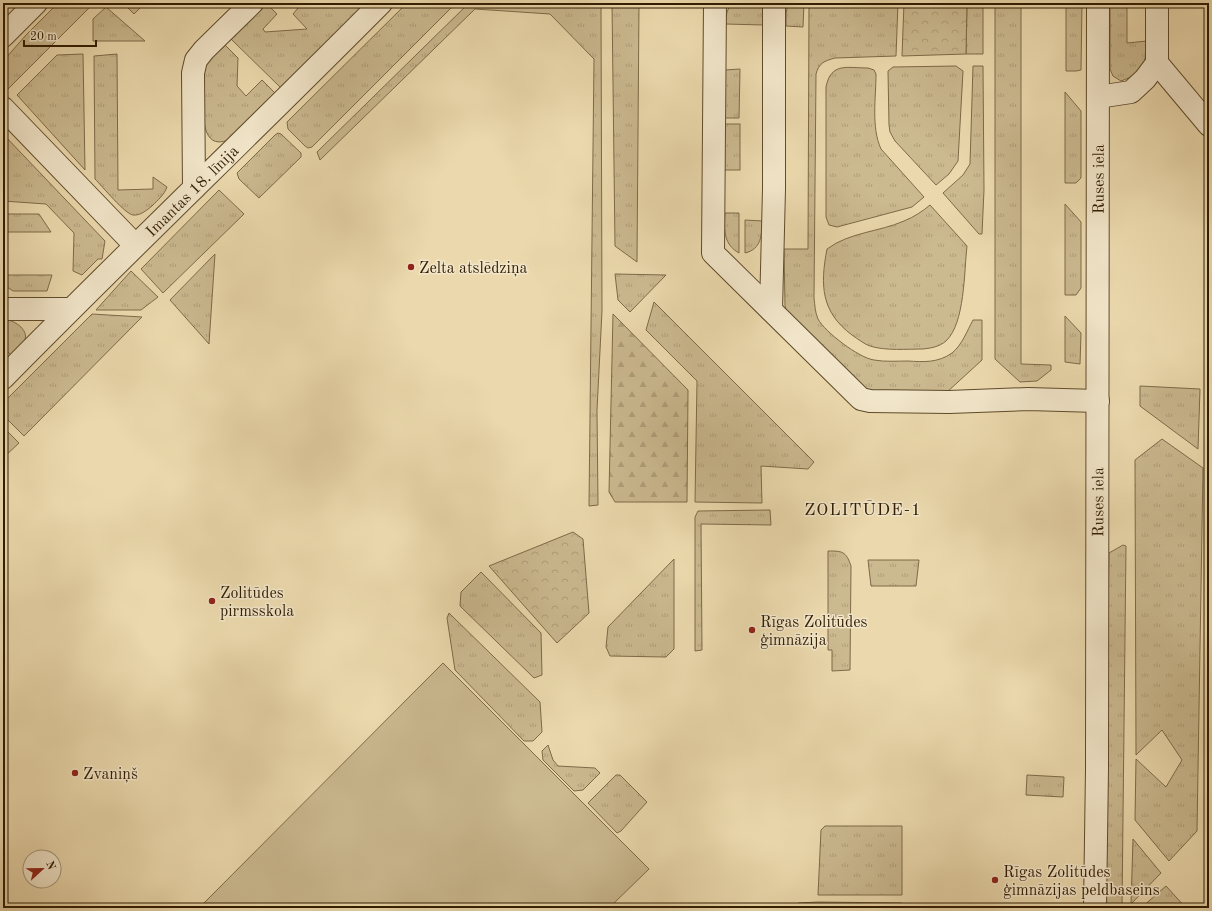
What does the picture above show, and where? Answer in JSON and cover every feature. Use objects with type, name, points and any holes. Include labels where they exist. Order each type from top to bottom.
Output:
[{"type":"street","points":[[3,36],[36,3]]},
{"type":"street","points":[[194,188],[194,73],[196,60],[204,50],[252,3]]},
{"type":"street","name":"Imantas 18. līnija","points":[[3,378],[71,308],[380,3]]},
{"type":"street","points":[[715,3],[713,253],[861,399],[870,401],[933,402],[1009,399],[1098,401]]},
{"type":"street","points":[[771,310],[774,189],[774,3]]},
{"type":"street","name":"Ruses iela","points":[[1095,908],[1097,769],[1098,3]]},
{"type":"street","points":[[1098,97],[1131,92],[1145,79],[1157,63],[1157,3]]},
{"type":"street","points":[[1157,63],[1209,125]]},
{"type":"street","points":[[3,108],[135,245]]},
{"type":"street","points":[[3,309],[71,308]]},
{"type":"green space","points":[[58,3],[94,3],[5,92],[3,87],[3,67],[5,59],[26,35]]},
{"type":"green space","points":[[123,3],[145,3],[134,14]]},
{"type":"green space","points":[[266,3],[277,14],[263,29],[265,32],[307,29],[293,14],[298,8],[293,3],[356,3],[361,9],[281,88],[230,38]]},
{"type":"green space","points":[[407,3],[456,3],[312,147],[308,148],[305,146],[288,129],[287,122]]},
{"type":"green space","points":[[469,3],[548,3],[601,6],[602,311],[597,410],[598,505],[589,506],[594,59],[550,14],[475,9],[320,160],[317,152]]},
{"type":"green space","points":[[612,3],[639,3],[637,262],[615,246]]},
{"type":"green space","points":[[731,3],[761,3],[764,13],[764,25],[725,24],[727,12]]},
{"type":"green space","points":[[788,3],[804,3],[803,27],[786,26]]},
{"type":"green space","points":[[809,3],[898,3],[896,56],[835,58],[822,63],[816,74],[814,298],[818,319],[828,331],[843,344],[860,355],[874,360],[925,362],[941,359],[952,353],[959,346],[973,320],[982,320],[982,360],[946,393],[870,391],[862,388],[787,313],[785,306],[784,249],[808,249]]},
{"type":"green space","points":[[904,3],[967,3],[966,54],[902,56]]},
{"type":"green space","points":[[967,3],[983,3],[983,54],[966,54]]},
{"type":"green space","points":[[995,3],[1021,3],[1021,364],[1051,365],[1051,370],[1037,381],[1020,382],[995,359]]},
{"type":"green space","points":[[1066,3],[1082,3],[1081,70],[1076,71],[1066,71]]},
{"type":"green space","points":[[1110,3],[1127,3],[1127,43],[1147,41],[1146,56],[1142,67],[1134,75],[1121,81],[1113,76],[1110,69]]},
{"type":"green space","points":[[106,7],[145,41],[93,41],[93,19]]},
{"type":"green space","points":[[224,44],[238,58],[237,86],[246,96],[262,80],[275,93],[228,140],[219,142],[213,140],[208,135],[205,128],[203,112],[203,79],[205,66],[208,59]]},
{"type":"green space","points":[[83,54],[85,170],[17,95],[57,55]]},
{"type":"green space","points":[[117,54],[118,190],[153,189],[153,177],[167,187],[163,195],[152,206],[138,215],[133,215],[125,210],[95,179],[94,56]]},
{"type":"green space","points":[[956,66],[963,71],[958,161],[949,174],[936,185],[895,141],[890,132],[888,71],[893,67]]},
{"type":"green space","points":[[973,66],[983,66],[984,190],[982,234],[979,234],[943,193],[963,175],[970,164]]},
{"type":"green space","points":[[847,67],[868,68],[874,70],[876,74],[875,122],[881,149],[924,197],[912,207],[837,227],[829,225],[826,217],[826,87],[828,79],[836,70]]},
{"type":"green space","points":[[740,69],[739,118],[724,118],[725,70]]},
{"type":"green space","points":[[1065,92],[1081,111],[1081,178],[1076,183],[1065,183]]},
{"type":"green space","points":[[724,124],[740,124],[740,170],[724,170]]},
{"type":"green space","points":[[278,133],[281,134],[301,153],[301,157],[259,198],[239,179],[237,173]]},
{"type":"green space","points":[[3,134],[105,241],[102,259],[98,259],[82,275],[73,271],[74,233],[46,204],[3,201]]},
{"type":"green space","points":[[219,190],[244,214],[163,293],[141,269]]},
{"type":"green space","points":[[1065,204],[1081,222],[1081,288],[1076,295],[1065,295]]},
{"type":"green space","points":[[930,205],[967,246],[964,283],[957,322],[946,341],[935,347],[926,349],[889,349],[876,348],[868,345],[852,335],[842,326],[834,317],[829,307],[825,297],[824,286],[827,249],[845,239],[904,221],[918,214]]},
{"type":"green space","points":[[725,213],[739,213],[739,253],[727,241],[725,230]]},
{"type":"green space","points":[[3,214],[39,214],[51,232],[3,232]]},
{"type":"green space","points":[[745,220],[763,221],[758,245],[751,251],[745,253]]},
{"type":"green space","points":[[215,254],[209,344],[170,300]]},
{"type":"green space","points":[[131,271],[158,297],[141,310],[96,310]]},
{"type":"green space","points":[[615,274],[666,275],[630,312],[618,300]]},
{"type":"green space","points":[[5,275],[52,275],[47,291],[13,291],[4,285]]},
{"type":"green space","points":[[654,302],[814,462],[808,469],[761,466],[762,503],[695,502],[697,381],[646,330]]},
{"type":"green space","points":[[92,314],[142,317],[24,436],[3,415],[3,403]]},
{"type":"green space","points":[[613,314],[688,390],[687,502],[615,502],[609,492]]},
{"type":"green space","points":[[1065,316],[1081,333],[1080,364],[1065,362]]},
{"type":"green space","points":[[3,319],[17,324],[24,331],[25,335],[23,344],[11,355],[3,347]]},
{"type":"green space","points":[[1140,386],[1200,389],[1198,449],[1140,406]]},
{"type":"green space","points":[[3,427],[19,443],[3,458]]},
{"type":"green space","points":[[1162,439],[1203,468],[1197,831],[1169,861],[1135,820],[1136,759],[1166,787],[1182,760],[1162,730],[1136,755],[1135,460]]},
{"type":"green space","points":[[770,510],[771,525],[701,524],[702,650],[695,651],[695,517],[698,511]]},
{"type":"green space","points":[[573,532],[583,539],[589,613],[557,643],[489,566]]},
{"type":"green space","points":[[1123,545],[1126,546],[1122,908],[1104,908],[1109,553]]},
{"type":"green space","points":[[828,551],[843,553],[847,557],[851,566],[850,670],[832,671],[832,650],[828,650]]},
{"type":"green space","points":[[674,559],[674,649],[666,657],[610,656],[606,647],[608,627]]},
{"type":"green space","points":[[868,560],[919,560],[916,586],[871,586]]},
{"type":"green space","points":[[481,572],[541,633],[542,675],[534,678],[460,606],[461,592]]},
{"type":"green space","points":[[449,613],[540,702],[542,732],[533,741],[524,741],[455,670],[447,618]]},
{"type":"green space","points":[[443,663],[649,869],[609,908],[199,908]]},
{"type":"green space","points":[[548,745],[553,760],[558,766],[595,768],[600,773],[583,790],[574,791],[543,760],[542,751]]},
{"type":"green space","points":[[616,775],[620,775],[647,802],[621,831],[617,833],[588,803]]},
{"type":"green space","points":[[1027,775],[1064,777],[1063,797],[1026,795]]},
{"type":"green space","points":[[825,826],[902,826],[902,895],[818,895],[821,830]]},
{"type":"green space","points":[[1133,839],[1161,873],[1131,904]]},
{"type":"green space","points":[[1166,886],[1186,908],[1141,908]]},
{"type":"green space","points":[[798,903],[902,903],[902,908],[799,908]]},
{"type":"place","name":"Zelta atslēdziņa","points":[[411,267]]},
{"type":"place","name":"Zolitūdes pirmsskola","points":[[212,601]]},
{"type":"place","name":"Rīgas Zolitūdes ģimnāzija","points":[[752,630]]},
{"type":"place","name":"Zvaniņš","points":[[75,773]]},
{"type":"place","name":"Rīgas Zolitūdes ģimnāzijas peldbaseins","points":[[995,880]]},
{"type":"district","name":"ZOLITŪDE-1","points":[[863,509]]}]
